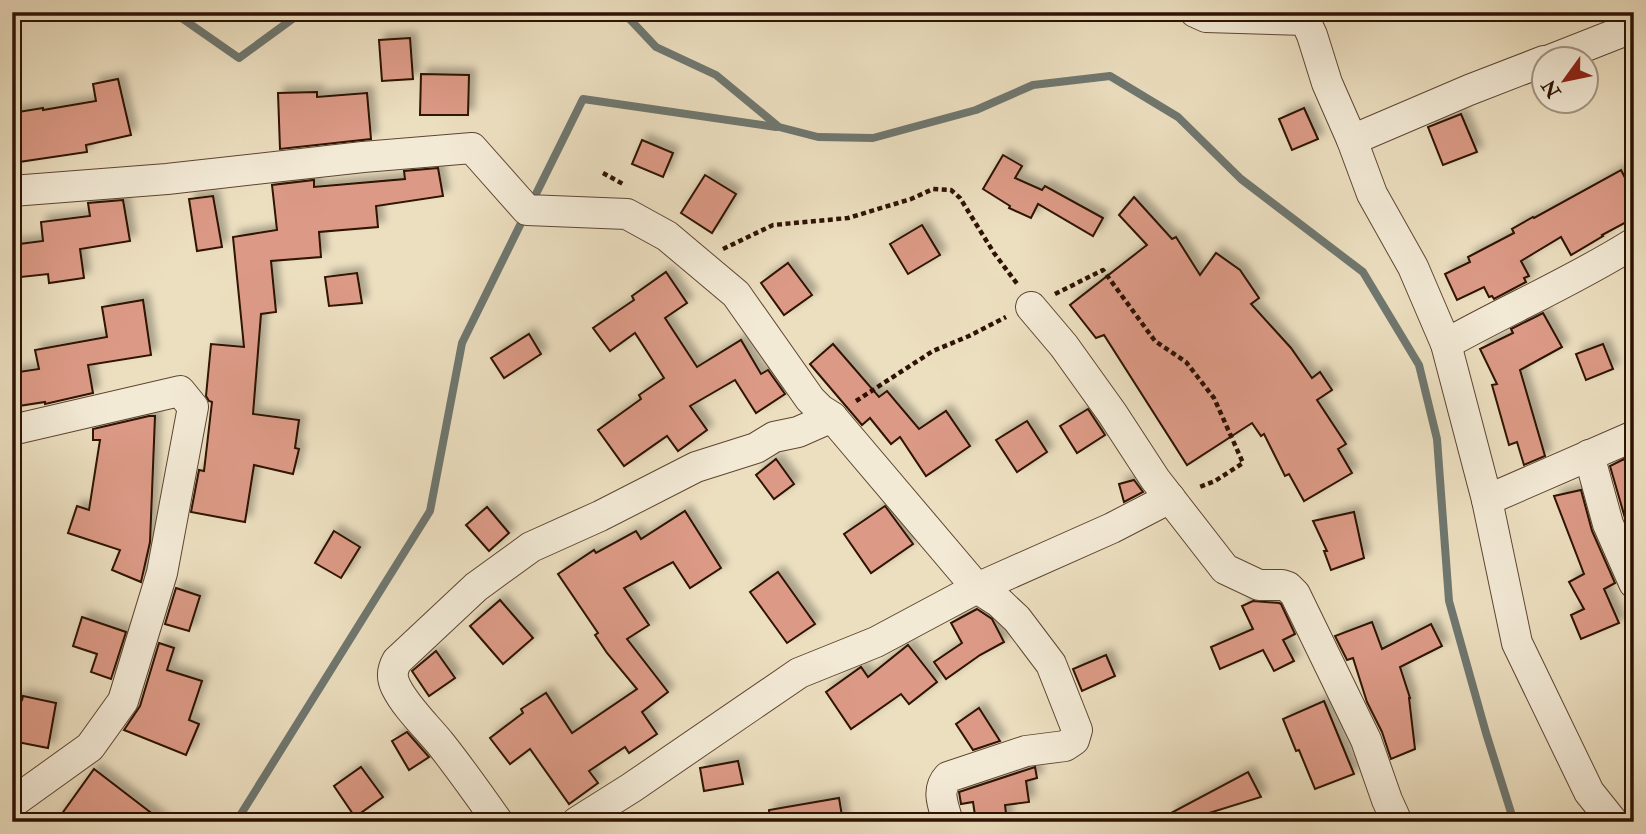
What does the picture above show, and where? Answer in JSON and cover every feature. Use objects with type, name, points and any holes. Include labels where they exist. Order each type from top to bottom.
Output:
[{"type":"street","points":[[1195,12],[1206,17],[1305,20],[1327,83],[1372,194],[1413,267],[1446,344],[1487,500],[1517,643],[1589,792],[1613,822]]},
{"type":"street","points":[[1586,46],[1634,27]]},
{"type":"street","points":[[1352,140],[1530,67]]},
{"type":"street","points":[[12,191],[167,179],[472,148],[527,210],[627,214],[667,236],[736,294],[810,399],[831,417],[977,588],[1017,620],[1051,664],[1077,730],[1074,740],[1065,746],[1026,751],[948,777],[940,790],[948,822]]},
{"type":"street","points":[[1446,344],[1634,243]]},
{"type":"street","points":[[1031,307],[1064,346],[1155,479],[1226,569],[1259,585],[1288,587],[1295,594],[1366,740],[1397,822]]},
{"type":"street","points":[[12,430],[180,391],[193,407],[162,573],[123,701],[90,747],[12,803]]},
{"type":"street","points":[[498,822],[459,766],[395,686],[393,669],[397,661],[476,587],[531,547],[600,516],[696,467],[755,448],[774,437],[798,432],[831,417]]},
{"type":"street","points":[[1487,500],[1634,436]]},
{"type":"street","points":[[1589,455],[1608,524],[1634,583]]},
{"type":"street","points":[[577,822],[799,673],[876,642],[977,588],[1112,528],[1170,498]]},
{"type":"path","points":[[603,173],[627,186]]},
{"type":"path","points":[[718,251],[774,225],[849,218],[911,199],[933,189],[944,189],[955,192],[960,198],[1031,307]]},
{"type":"path","points":[[831,417],[933,351],[969,337],[1103,270],[1155,341],[1186,362],[1214,398],[1243,463],[1215,481],[1170,498]]},
{"type":"building","points":[[410,38],[413,79],[382,81],[379,40]]},
{"type":"building","points":[[421,74],[469,75],[468,115],[420,115]]},
{"type":"building","points":[[118,79],[131,135],[86,145],[87,152],[12,163],[12,113],[96,101],[93,84]]},
{"type":"building","points":[[317,92],[317,97],[367,93],[371,139],[280,149],[278,93]]},
{"type":"building","points":[[1304,108],[1318,139],[1292,150],[1279,119]]},
{"type":"building","points":[[1461,114],[1477,152],[1443,165],[1428,127]]},
{"type":"building","points":[[642,140],[673,153],[663,177],[632,164]]},
{"type":"building","points":[[1003,155],[1022,166],[1015,178],[1042,190],[1045,186],[1103,218],[1093,236],[1038,204],[1031,218],[1009,208],[1010,206],[983,189]]},
{"type":"building","points":[[438,168],[443,196],[376,206],[378,227],[319,232],[321,257],[271,261],[276,312],[261,314],[253,414],[299,420],[295,448],[299,449],[293,474],[254,465],[245,522],[191,512],[199,470],[204,471],[212,402],[206,396],[211,344],[244,347],[233,237],[277,230],[272,185],[314,180],[314,187],[405,179],[404,171]]},
{"type":"building","points":[[1621,170],[1634,195],[1634,218],[1571,255],[1561,237],[1521,261],[1529,276],[1524,278],[1526,282],[1494,299],[1489,297],[1484,287],[1457,300],[1445,274],[1470,262],[1468,257],[1514,233],[1512,229]]},
{"type":"building","points":[[705,175],[736,194],[712,233],[681,213]]},
{"type":"building","points":[[213,196],[222,247],[197,251],[189,199]]},
{"type":"building","points":[[1134,197],[1172,239],[1176,237],[1200,275],[1216,253],[1240,270],[1259,298],[1251,304],[1291,348],[1312,378],[1320,372],[1332,390],[1317,400],[1346,444],[1338,449],[1352,473],[1304,501],[1289,474],[1285,476],[1264,434],[1261,436],[1252,423],[1187,465],[1104,335],[1096,338],[1070,305],[1147,245],[1119,215]]},
{"type":"building","points":[[123,200],[130,241],[80,249],[84,278],[49,283],[48,274],[12,278],[12,245],[43,241],[41,222],[90,216],[88,203]]},
{"type":"building","points":[[922,225],[940,255],[908,274],[890,244]]},
{"type":"building","points":[[788,263],[812,295],[784,315],[761,283]]},
{"type":"building","points":[[666,272],[687,303],[665,318],[697,367],[741,340],[761,374],[768,370],[785,394],[756,413],[735,380],[690,406],[707,430],[678,451],[667,436],[624,466],[598,430],[641,399],[639,395],[664,378],[635,333],[610,351],[593,328],[634,300],[632,296]]},
{"type":"building","points":[[357,273],[362,303],[329,306],[325,277]]},
{"type":"building","points":[[143,300],[151,355],[88,365],[93,393],[45,404],[12,407],[12,373],[39,369],[35,350],[107,337],[102,307]]},
{"type":"building","points":[[1543,313],[1562,347],[1520,370],[1545,456],[1524,465],[1517,442],[1509,445],[1492,385],[1497,384],[1480,349],[1513,333],[1511,329]]},
{"type":"building","points":[[529,334],[541,354],[504,378],[491,358]]},
{"type":"building","points":[[833,344],[879,397],[887,391],[919,429],[946,411],[970,446],[926,476],[900,437],[891,444],[870,418],[862,425],[810,364]]},
{"type":"building","points":[[1603,344],[1613,369],[1586,380],[1576,354]]},
{"type":"building","points":[[1088,409],[1105,435],[1077,453],[1060,426]]},
{"type":"building","points":[[155,416],[150,542],[141,582],[112,570],[120,550],[68,533],[77,506],[89,510],[100,440],[93,440],[93,429]]},
{"type":"building","points":[[1027,421],[1047,452],[1017,472],[996,440]]},
{"type":"building","points":[[776,459],[794,484],[774,499],[756,475]]},
{"type":"building","points":[[1624,459],[1634,478],[1634,539],[1610,466]]},
{"type":"building","points":[[1134,480],[1143,492],[1124,502],[1119,484]]},
{"type":"building","points":[[1581,490],[1592,531],[1615,583],[1604,589],[1619,623],[1581,639],[1571,615],[1584,609],[1569,582],[1584,574],[1554,496]]},
{"type":"building","points":[[885,506],[913,544],[871,573],[844,534]]},
{"type":"building","points":[[487,507],[509,533],[489,551],[466,525]]},
{"type":"building","points":[[685,511],[721,568],[690,588],[673,562],[624,588],[649,625],[627,639],[668,692],[642,712],[657,734],[629,753],[625,747],[589,771],[598,783],[569,804],[530,749],[510,764],[490,738],[523,713],[521,709],[546,693],[572,733],[637,689],[607,653],[595,635],[598,633],[558,574],[594,550],[596,553],[636,531],[641,539]]},
{"type":"building","points":[[1354,512],[1364,558],[1331,570],[1324,551],[1327,551],[1313,521]]},
{"type":"building","points":[[334,531],[360,547],[341,578],[315,563]]},
{"type":"building","points":[[778,572],[815,624],[787,643],[750,592]]},
{"type":"building","points":[[176,588],[200,596],[189,631],[165,624]]},
{"type":"building","points":[[500,600],[533,638],[503,664],[470,626]]},
{"type":"building","points":[[1253,601],[1281,604],[1295,634],[1283,640],[1294,661],[1274,671],[1263,650],[1220,669],[1211,647],[1253,629],[1242,606]]},
{"type":"building","points":[[977,609],[992,619],[1004,642],[946,679],[934,662],[962,643],[951,623]]},
{"type":"building","points":[[82,617],[126,632],[111,679],[91,672],[97,654],[73,646]]},
{"type":"building","points":[[1372,622],[1382,649],[1431,624],[1442,646],[1400,667],[1410,698],[1415,749],[1391,759],[1382,732],[1367,702],[1353,658],[1347,660],[1335,636]]},
{"type":"building","points":[[159,643],[174,648],[167,670],[202,681],[189,720],[199,724],[186,755],[124,730],[140,706]]},
{"type":"building","points":[[908,645],[937,682],[909,704],[901,694],[851,729],[826,692],[861,667],[868,677]]},
{"type":"building","points":[[436,651],[455,678],[429,696],[412,671]]},
{"type":"building","points":[[1106,655],[1115,676],[1082,691],[1073,669]]},
{"type":"building","points":[[23,696],[56,703],[48,748],[12,741],[12,698],[22,700]]},
{"type":"building","points":[[1324,701],[1354,774],[1315,789],[1283,719]]},
{"type":"building","points":[[979,708],[1000,741],[973,750],[956,724]]},
{"type":"building","points":[[407,732],[429,757],[409,770],[392,741]]},
{"type":"building","points":[[738,761],[743,784],[704,791],[700,768]]},
{"type":"building","points":[[361,767],[383,797],[355,817],[334,786]]},
{"type":"building","points":[[1035,767],[1037,778],[1026,781],[1029,802],[1005,805],[1007,822],[976,822],[973,802],[961,804],[959,792]]},
{"type":"building","points":[[94,769],[163,822],[56,822]]},
{"type":"building","points":[[1248,772],[1261,797],[1174,822],[1171,813]]},
{"type":"building","points":[[839,798],[843,822],[770,822],[769,810]]},
{"type":"waterway","points":[[176,12],[239,58],[302,12]]},
{"type":"waterway","points":[[623,12],[656,47],[716,75],[779,127],[818,137],[873,138],[976,110],[1033,85],[1110,76],[1178,117],[1241,179],[1363,272],[1419,365],[1437,439],[1449,601],[1514,822]]},
{"type":"waterway","points":[[531,204],[583,99],[776,127]]},
{"type":"waterway","points":[[236,822],[430,511],[462,343],[525,215]]}]
